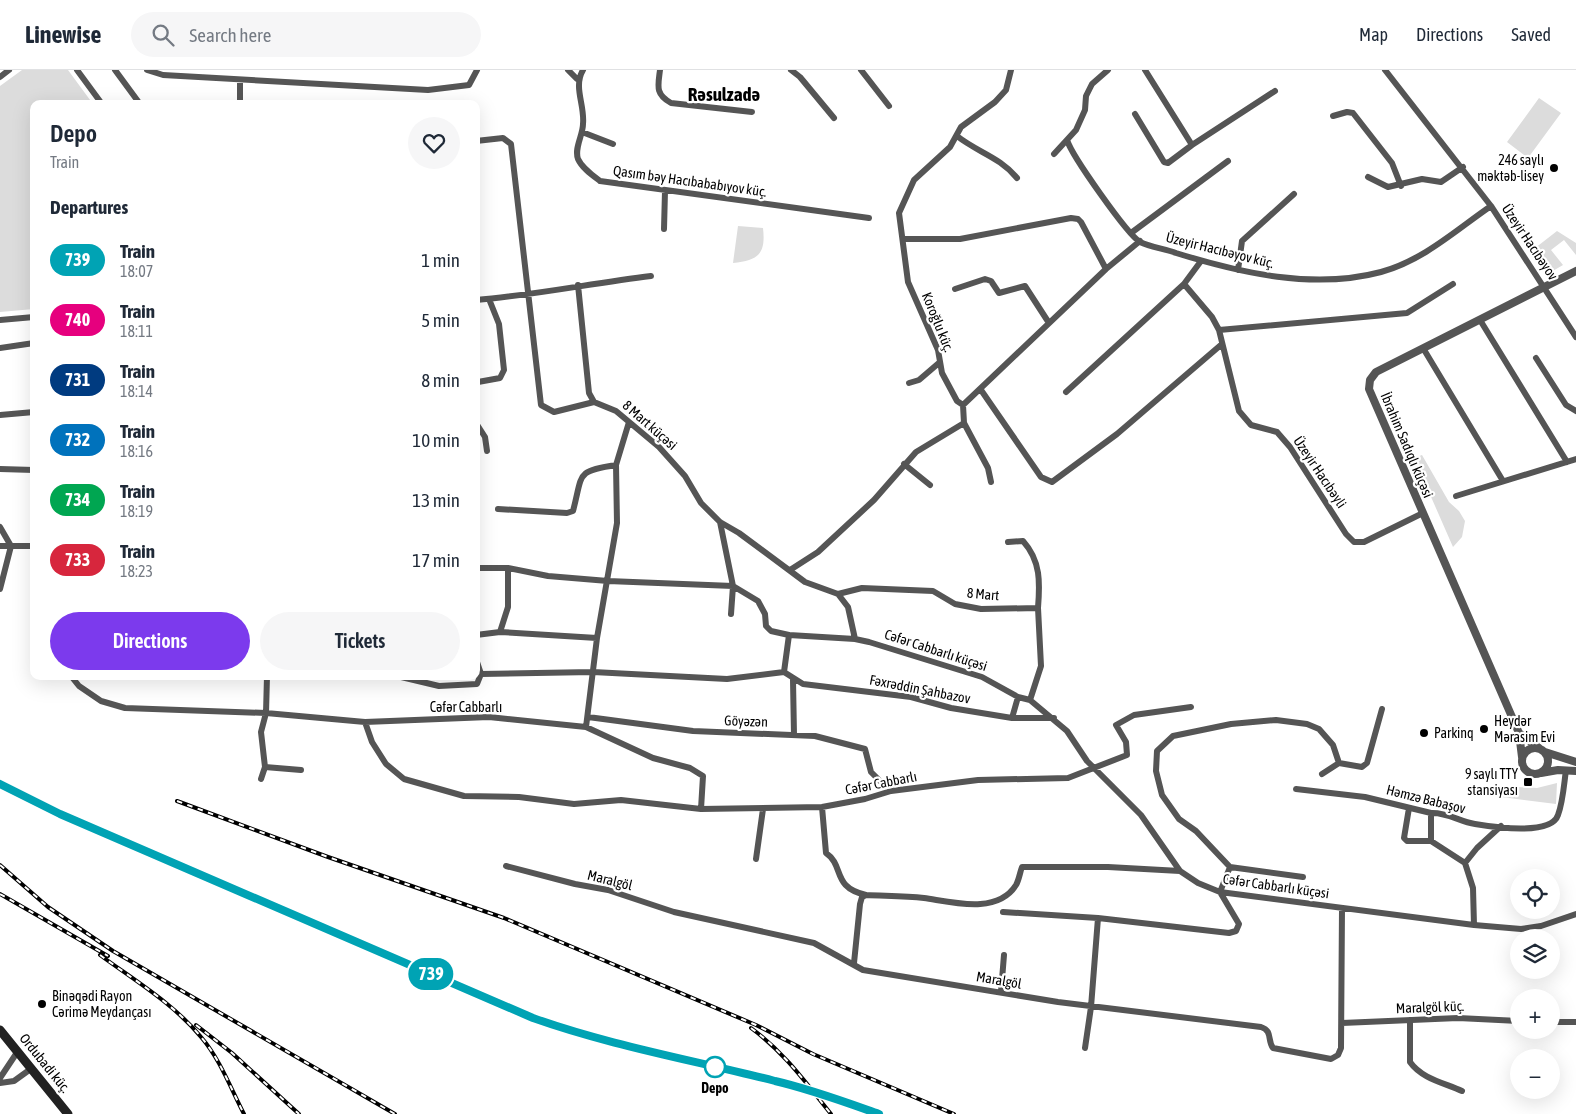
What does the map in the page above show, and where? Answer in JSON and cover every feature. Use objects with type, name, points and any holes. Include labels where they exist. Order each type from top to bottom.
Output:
[{"type":"main road","name":"Ordubadi küç.","points":[[0,1030],[68,1114]]},
{"type":"street","points":[[0,77],[9,70]]},
{"type":"street","points":[[77,70],[99,100]]},
{"type":"street","points":[[115,70],[137,100]]},
{"type":"street","points":[[147,70],[163,75],[428,90],[469,85],[477,70]]},
{"type":"street","points":[[568,70],[578,79],[583,70]]},
{"type":"street","points":[[660,70],[657,90],[661,97],[670,103],[752,112]]},
{"type":"street","points":[[791,70],[800,77],[834,118]]},
{"type":"street","points":[[861,70],[889,106]]},
{"type":"street","name":"Koroğlu küç.","points":[[963,405],[957,401],[942,373],[938,350],[908,282],[904,239],[899,226],[899,213],[914,180],[950,147],[961,128],[1000,97],[1006,90],[1011,70]]},
{"type":"street","points":[[1054,154],[1076,130],[1085,110],[1086,96],[1092,84],[1108,70]]},
{"type":"street","points":[[1145,70],[1192,145]]},
{"type":"street","name":"Üzeyir Hacıbəyov","points":[[1385,70],[1463,167],[1491,206],[1546,287],[1576,337]]},
{"type":"street","name":"Qasım bəy Hacıbababıyov küç.","points":[[578,79],[583,111],[582,132],[577,152],[578,160],[588,172],[600,181],[869,218]]},
{"type":"street","points":[[240,80],[240,100]]},
{"type":"street","points":[[1135,114],[1166,163],[1275,91]]},
{"type":"street","points":[[1333,116],[1347,112],[1353,113],[1392,163],[1401,186]]},
{"type":"street","points":[[582,132],[613,144]]},
{"type":"street","points":[[957,136],[968,145],[1002,162],[1016,178]]},
{"type":"street","points":[[480,141],[503,138],[511,144],[541,405],[554,412],[594,402],[589,393],[578,285]]},
{"type":"street","name":"Üzeyir Hacıbəyov küç.","points":[[1067,140],[1131,233],[1140,242],[1201,261],[1271,276],[1305,278],[1343,277],[1380,272],[1423,256],[1491,206]]},
{"type":"street","points":[[1131,233],[1228,161]]},
{"type":"street","points":[[1368,177],[1388,188],[1422,179],[1442,182],[1463,167]]},
{"type":"street","points":[[664,229],[666,191]]},
{"type":"street","points":[[1238,270],[1242,241],[1294,194]]},
{"type":"street","points":[[904,239],[960,239],[1071,218],[1082,222],[1106,269]]},
{"type":"street","points":[[991,482],[988,468],[964,423],[963,405],[981,390],[1106,269],[1140,242]]},
{"type":"street","points":[[1066,392],[1184,284],[1201,261]]},
{"type":"street","name":"İbrahim Sadıqlı küçəsi","points":[[1519,733],[1369,389],[1370,380],[1376,372],[1576,271]]},
{"type":"street","points":[[480,300],[528,296],[578,285],[651,276]]},
{"type":"street","points":[[955,289],[985,279],[991,281],[999,293],[1026,286],[1049,323]]},
{"type":"street","name":"Üzeyir Hacıbəyli","points":[[1184,284],[1212,317],[1219,330],[1239,411],[1251,425],[1277,432],[1290,448],[1346,534],[1354,542],[1364,542],[1423,513]]},
{"type":"street","points":[[1219,330],[1407,313],[1453,284]]},
{"type":"street","points":[[480,382],[500,378],[504,370],[499,324],[489,299]]},
{"type":"street","points":[[0,320],[30,317]]},
{"type":"street","points":[[1480,320],[1567,462]]},
{"type":"street","points":[[0,348],[30,344]]},
{"type":"street","points":[[981,390],[1041,477],[1052,482],[1117,434],[1222,344]]},
{"type":"street","points":[[1423,348],[1503,481]]},
{"type":"street","points":[[1536,358],[1566,405],[1576,411]]},
{"type":"street","points":[[909,383],[919,380],[940,362]]},
{"type":"street","name":"8 Mart küçəsi","points":[[594,402],[616,411],[659,447],[685,476],[701,503],[720,522],[739,533],[805,582],[838,594]]},
{"type":"street","points":[[0,415],[30,412]]},
{"type":"street","points":[[586,727],[598,638],[617,523],[616,465],[629,422]]},
{"type":"street","points":[[790,570],[818,552],[874,500],[916,452],[964,423]]},
{"type":"street","points":[[480,430],[484,437],[487,451]]},
{"type":"street","points":[[1456,496],[1576,459]]},
{"type":"street","points":[[904,464],[930,485]]},
{"type":"street","points":[[498,508],[568,513],[573,511],[582,474],[590,468],[616,465]]},
{"type":"street","points":[[0,470],[30,470]]},
{"type":"street","points":[[720,522],[733,586],[731,614]]},
{"type":"street","points":[[0,527],[11,546],[0,589]]},
{"type":"street","points":[[1008,542],[1023,541],[1034,552],[1040,584],[1038,608],[1041,666],[1030,700]]},
{"type":"street","points":[[0,546],[30,546]]},
{"type":"street","points":[[480,568],[508,568],[548,576],[608,581],[733,586],[758,602],[765,614],[766,626],[771,631],[789,635],[855,638],[848,607],[838,594]]},
{"type":"street","points":[[500,632],[508,607],[508,568]]},
{"type":"street","name":"8 Mart","points":[[838,594],[862,588],[933,591],[955,604],[981,609],[1038,608]]},
{"type":"street","points":[[480,636],[500,632],[598,638]]},
{"type":"street","points":[[480,671],[481,674],[593,672],[728,678],[784,672],[789,635]]},
{"type":"street","name":"Cəfər Cabbarlı küçəsi","points":[[855,638],[982,676],[1018,697],[1030,700],[1054,718],[1067,731],[1094,767],[1141,815],[1180,871],[1198,884],[1220,892],[1474,925],[1521,928],[1541,926],[1576,914]]},
{"type":"street","name":"Fəxrəddin Şahbazov","points":[[784,672],[793,680],[803,684],[911,698],[951,708],[1012,718],[1054,718]]},
{"type":"street","name":"Cəfər Cabbarlı","points":[[74,680],[101,701],[125,708],[266,713],[365,722],[489,717],[586,727],[653,758],[690,768],[703,776],[701,809]]},
{"type":"street","points":[[261,779],[266,767],[261,732],[266,713],[267,680]]},
{"type":"street","points":[[414,680],[439,686],[477,684],[479,680]]},
{"type":"street","points":[[793,680],[794,735]]},
{"type":"street","points":[[1012,718],[1018,697]]},
{"type":"street","name":"Cəfər Cabbarlı","points":[[365,722],[372,742],[386,764],[404,778],[464,796],[518,797],[574,804],[622,800],[701,809],[763,809],[822,807],[865,799],[891,791],[978,780],[1068,778],[1127,755],[1126,742],[1116,725],[1134,715],[1191,707]]},
{"type":"street","points":[[1322,774],[1339,763],[1362,767],[1367,763],[1382,709]]},
{"type":"street","name":"Göyəzən","points":[[588,717],[693,731],[814,736],[866,749],[871,772],[880,781]]},
{"type":"street","points":[[1303,877],[1230,867],[1196,831],[1179,819],[1162,795],[1156,770],[1157,752],[1173,736],[1230,724],[1276,720],[1307,724],[1319,729],[1333,745],[1339,763]]},
{"type":"street","points":[[1519,733],[1542,750],[1548,757],[1548,764],[1540,774]]},
{"type":"street","points":[[1519,733],[1522,766],[1526,771],[1533,774],[1566,770],[1576,771]]},
{"type":"street","points":[[1522,759],[1525,753],[1531,749],[1542,750],[1576,762]]},
{"type":"street","points":[[266,767],[302,770]]},
{"type":"street","name":"Həmzə Babaşov","points":[[1296,789],[1366,797],[1431,813],[1440,812],[1474,824],[1530,828],[1546,827],[1554,823],[1558,816],[1566,770]]},
{"type":"street","points":[[822,807],[826,853],[832,858],[840,880],[852,892],[866,896],[923,898],[965,906],[992,901],[1006,895],[1016,885],[1022,867],[1180,871]]},
{"type":"street","points":[[1409,808],[1404,838],[1407,841],[1431,841],[1465,863],[1473,888],[1474,925]]},
{"type":"street","points":[[756,859],[763,809]]},
{"type":"street","points":[[1431,813],[1431,841]]},
{"type":"street","points":[[1465,863],[1477,848],[1502,826]]},
{"type":"street","name":"Maralgöl","points":[[506,866],[575,884],[608,890],[674,912],[814,943],[854,963],[863,970],[1091,1007],[1261,1027],[1269,1033],[1270,1045],[1273,1048],[1331,1059],[1338,1055],[1341,1048],[1342,908]]},
{"type":"street","points":[[1003,912],[1098,918],[1229,933],[1236,931],[1239,924],[1220,892],[1230,867]]},
{"type":"street","points":[[854,963],[860,904],[862,896],[866,896]]},
{"type":"street","points":[[1084,1048],[1091,1007],[1098,918]]},
{"type":"street","points":[[1001,992],[1004,955]]},
{"type":"street","name":"Maralgöl küç.","points":[[1342,1023],[1458,1018],[1510,1021]]},
{"type":"street","points":[[1410,1020],[1410,1062],[1422,1075],[1462,1091]]},
{"type":"street","points":[[1560,1022],[1576,1022]]},
{"type":"street","points":[[0,1078],[18,1051]]},
{"type":"street","points":[[0,1083],[14,1081],[32,1068]]},
{"type":"shaded area","points":[[22,70],[68,70],[90,100],[30,100],[30,309],[0,312],[0,86]]},
{"type":"shaded area","points":[[1539,98],[1561,113],[1528,158],[1507,142]]},
{"type":"shaded area","points":[[738,226],[763,228],[764,237],[758,255],[749,260],[733,263]]},
{"type":"shaded area","points":[[1557,231],[1576,243],[1576,255],[1564,240],[1551,250],[1563,265],[1546,275],[1530,252]]},
{"type":"shaded area","points":[[1422,455],[1449,502],[1459,511],[1465,521],[1462,537],[1453,547],[1414,458]]},
{"type":"shaded area","points":[[1557,783],[1556,804],[1501,797],[1501,786],[1537,788]]},
{"type":"railway","points":[[0,784],[60,814],[533,1018],[624,1047],[777,1081],[879,1114]]},
{"type":"railway","points":[[177,801],[328,857],[504,918],[756,1025],[813,1054],[954,1114]]},
{"type":"railway","points":[[0,865],[48,907],[113,951],[395,1114]]},
{"type":"railway","points":[[0,894],[108,956]]},
{"type":"railway","points":[[100,955],[179,1014],[201,1037],[225,1074],[244,1114]]},
{"type":"railway","points":[[196,1025],[232,1053],[299,1114]]},
{"type":"railway","points":[[751,1028],[774,1047],[831,1114]]},
{"type":"train","name":"739","points":[[0,784],[60,814],[533,1018],[579,1034],[624,1046],[777,1081],[879,1114]]},
{"type":"place","name":"246 saylı məktəb-lisey","points":[[1554,168]]},
{"type":"place","name":"Heydər Mərasim Evi","points":[[1484,729]]},
{"type":"place","name":"Parkinq","points":[[1424,733]]},
{"type":"place","name":"9 saylı TTY stansiyası","points":[[1528,782]]},
{"type":"place","name":"Binəqədi Rayon Cərimə Meydançası","points":[[42,1004]]},
{"type":"place","name":"Depo","points":[[715,1067]]},
{"type":"district","name":"Rəsulzadə","points":[[724,94]]}]
